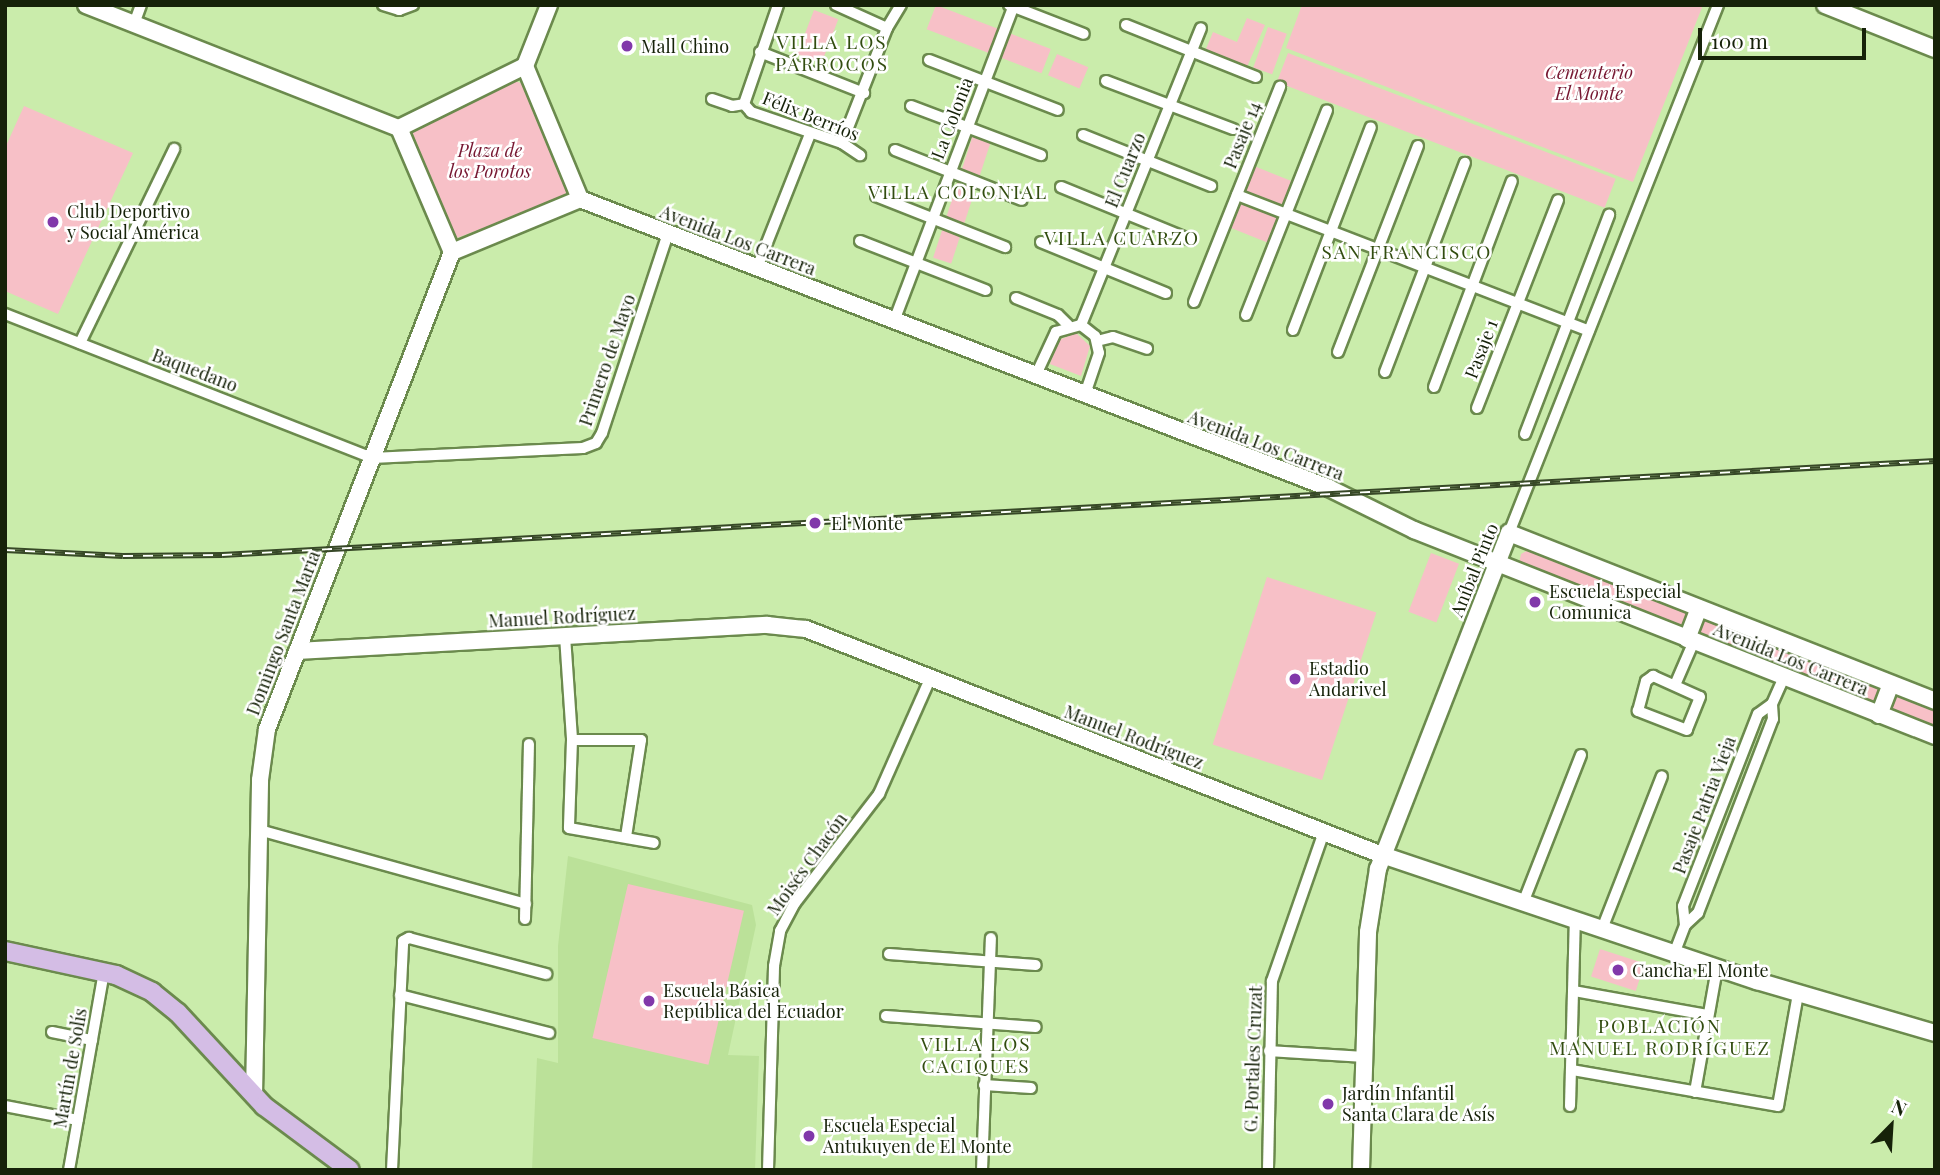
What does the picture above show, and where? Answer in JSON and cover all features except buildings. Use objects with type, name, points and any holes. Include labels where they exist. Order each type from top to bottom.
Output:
[{"type":"main road","points":[[5,951],[104,972],[141,986],[166,1002],[254,1096],[310,1144],[350,1170]]},
{"type":"street","points":[[86,5],[399,128],[452,252],[580,200],[525,65]]},
{"type":"street","points":[[134,24],[141,5]]},
{"type":"street","points":[[383,5],[399,10],[413,5]]},
{"type":"street","points":[[399,128],[525,65],[548,5]]},
{"type":"street","points":[[744,104],[778,5]]},
{"type":"street","points":[[842,144],[887,28],[901,5]]},
{"type":"street","name":"Aníbal Pinto","points":[[1361,1170],[1369,924],[1382,855],[1718,5]]},
{"type":"street","points":[[1825,5],[1935,49]]},
{"type":"street","points":[[838,6],[887,28]]},
{"type":"street","points":[[1012,6],[1084,34]]},
{"type":"street","name":"La Colonia","points":[[894,321],[1012,6]]},
{"type":"street","points":[[1126,25],[1256,76]]},
{"type":"street","name":"El Cuarzo","points":[[1081,325],[1201,28]]},
{"type":"street","points":[[760,52],[864,93]]},
{"type":"street","points":[[929,60],[1058,110]]},
{"type":"street","points":[[1106,81],[1233,129]]},
{"type":"street","name":"Pasaje 14","points":[[1194,302],[1280,88]]},
{"type":"street","name":"Félix Berríos","points":[[712,99],[732,106],[744,104],[751,112],[842,144],[860,155]]},
{"type":"street","points":[[911,106],[1041,155]]},
{"type":"street","points":[[1246,315],[1326,110]]},
{"type":"street","points":[[1293,330],[1371,127]]},
{"type":"street","points":[[757,268],[810,134]]},
{"type":"street","points":[[1083,135],[1211,186]]},
{"type":"street","points":[[1338,352],[1418,146]]},
{"type":"street","points":[[80,343],[174,149]]},
{"type":"street","points":[[895,150],[1021,200]]},
{"type":"street","points":[[1385,372],[1465,163]]},
{"type":"street","points":[[1434,387],[1512,181]]},
{"type":"street","points":[[1061,187],[1191,240]]},
{"type":"street","points":[[1237,195],[1589,331]]},
{"type":"street","points":[[876,196],[1004,247]]},
{"type":"street","name":"Avenida Los Carrera","points":[[580,200],[1084,397],[1328,488],[1413,530],[1935,736]]},
{"type":"street","name":"Pasaje 1","points":[[1477,408],[1558,200]]},
{"type":"street","points":[[1525,434],[1609,215]]},
{"type":"street","name":"Primero de Mayo","points":[[372,458],[583,448],[596,443],[668,234]]},
{"type":"street","points":[[860,241],[986,290]]},
{"type":"street","points":[[1041,242],[1166,293]]},
{"type":"street","name":"Domingo Santa María","points":[[254,1096],[263,746],[297,651],[452,252]]},
{"type":"street","points":[[1016,298],[1058,315],[1068,325]]},
{"type":"street","name":"Baquedano","points":[[5,314],[372,458]]},
{"type":"street","points":[[1035,377],[1051,337],[1068,325],[1081,325],[1097,341],[1099,358],[1084,397]]},
{"type":"street","points":[[1097,341],[1113,337],[1147,349]]},
{"type":"street","name":"Avenida Los Carrera","points":[[1509,533],[1935,701]]},
{"type":"street","points":[[1675,685],[1699,608]]},
{"type":"street","name":"Manuel Rodríguez","points":[[297,651],[792,626],[1382,855],[1717,968],[1935,1033]]},
{"type":"street","points":[[565,636],[572,740],[569,828],[654,843]]},
{"type":"street","points":[[1649,677],[1675,685],[1700,697],[1687,730],[1638,711],[1649,677]]},
{"type":"street","name":"Pasaje Patria Vieja","points":[[1674,954],[1685,925],[1698,913],[1773,719],[1772,704],[1784,677]]},
{"type":"street","name":"Moisés Chacón","points":[[768,1170],[774,966],[779,931],[795,904],[879,794],[930,678]]},
{"type":"street","points":[[1879,715],[1891,684]]},
{"type":"street","name":"Pasaje Patria Vieja","points":[[1685,925],[1683,906],[1748,740],[1760,711],[1772,704]]},
{"type":"street","points":[[572,740],[641,740],[626,837]]},
{"type":"street","points":[[525,919],[529,744]]},
{"type":"street","points":[[1523,903],[1581,755]]},
{"type":"street","points":[[1602,929],[1662,776]]},
{"type":"street","points":[[259,831],[526,904]]},
{"type":"street","name":"G. Portales Cruzat","points":[[1268,1169],[1269,1051],[1276,961],[1324,832]]},
{"type":"street","points":[[1570,1106],[1576,920]]},
{"type":"street","points":[[982,1170],[991,937]]},
{"type":"street","points":[[392,1170],[403,941],[409,938],[546,974]]},
{"type":"street","points":[[889,954],[1036,965]]},
{"type":"street","points":[[1695,1092],[1717,968]]},
{"type":"street","name":"Martín de Solís","points":[[69,1170],[104,972]]},
{"type":"street","points":[[1574,991],[1709,1015]]},
{"type":"street","points":[[1572,1070],[1778,1106],[1798,994]]},
{"type":"street","points":[[400,995],[549,1033]]},
{"type":"street","points":[[886,1016],[1036,1027]]},
{"type":"street","points":[[52,1032],[92,1040]]},
{"type":"street","points":[[225,1065],[255,1050]]},
{"type":"street","points":[[1269,1051],[1364,1057]]},
{"type":"street","points":[[984,1085],[1031,1088]]},
{"type":"street","points":[[5,1106],[78,1119]]},
{"type":"shaded area","name":"Escuela Básica República del Ecuador","points":[[568,856],[752,905],[756,925],[728,1055],[759,1056],[755,1170],[532,1170],[537,1058],[558,1063],[558,946]]},
{"type":"green space","points":[[936,5],[1051,49],[1042,73],[927,29]]},
{"type":"green space","name":"Cementerio El Monte","points":[[1302,5],[1703,5],[1633,182],[1286,48]]},
{"type":"green space","points":[[814,10],[838,19],[821,63],[797,54]]},
{"type":"green space","points":[[1247,18],[1265,25],[1247,67],[1206,49],[1213,32],[1237,42]]},
{"type":"green space","points":[[1268,27],[1287,34],[1272,74],[1253,67]]},
{"type":"green space","points":[[1288,53],[1616,179],[1605,208],[1277,82]]},
{"type":"green space","points":[[1057,54],[1088,67],[1079,88],[1048,75]]},
{"type":"green space","name":"Plaza de los Porotos","points":[[511,80],[524,84],[567,192],[562,198],[457,238],[451,234],[412,131]]},
{"type":"green space","name":"Club Deportivo y Social América","points":[[24,106],[133,153],[58,314],[5,291],[5,148]]},
{"type":"green space","points":[[973,135],[991,141],[951,264],[933,258]]},
{"type":"green space","points":[[1254,166],[1292,181],[1267,243],[1229,227]]},
{"type":"green space","points":[[1076,333],[1090,346],[1081,376],[1050,364],[1059,340]]},
{"type":"green space","points":[[1534,547],[1935,709],[1935,731],[1518,568],[1521,554]]},
{"type":"green space","points":[[1431,553],[1459,564],[1436,623],[1408,612]]},
{"type":"green space","name":"Estadio Andarivel","points":[[1267,577],[1376,613],[1322,780],[1213,744]]},
{"type":"green space","points":[[628,884],[744,911],[708,1065],[592,1038]]},
{"type":"green space","name":"Cancha El Monte","points":[[1600,949],[1645,964],[1636,991],[1591,977]]},
{"type":"railway","points":[[5,550],[123,556],[222,555],[1935,461]]},
{"type":"place","name":"Mall Chino","points":[[627,46]]},
{"type":"place","name":"Club Deportivo y Social América","points":[[53,222]]},
{"type":"place","name":"El Monte","points":[[815,523]]},
{"type":"place","name":"Escuela Especial Comunica","points":[[1535,602]]},
{"type":"place","name":"Estadio Andarivel","points":[[1295,679]]},
{"type":"place","name":"Cancha El Monte","points":[[1618,970]]},
{"type":"place","name":"Escuela Básica República del Ecuador","points":[[649,1001]]},
{"type":"place","name":"Jardín Infantil Santa Clara de Asís","points":[[1328,1104]]},
{"type":"place","name":"Escuela Especial Antukuyen de El Monte","points":[[809,1136]]},
{"type":"district","name":"VILLA LOS PÁRROCOS","points":[[832,53]]},
{"type":"district","name":"VILLA COLONIAL","points":[[958,192]]},
{"type":"district","name":"VILLA CUARZO","points":[[1122,238]]},
{"type":"district","name":"SAN FRANCISCO","points":[[1407,252]]},
{"type":"district","name":"POBLACIÓN MANUEL RODRÍGUEZ","points":[[1660,1037]]},
{"type":"district","name":"VILLA LOS CACIQUES","points":[[976,1055]]}]
